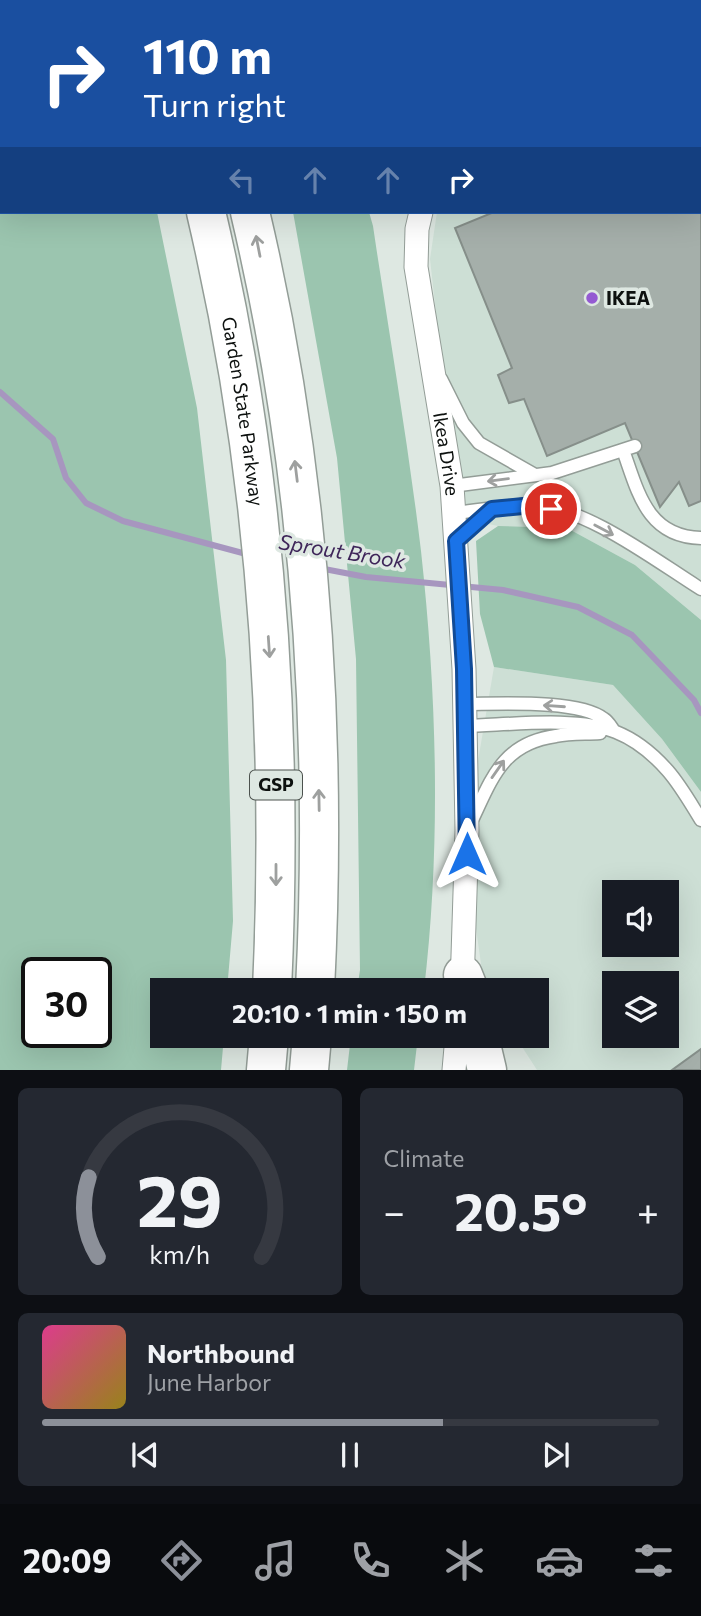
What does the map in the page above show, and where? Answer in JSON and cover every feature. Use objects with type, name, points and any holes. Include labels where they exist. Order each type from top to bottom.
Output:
[{"type":"highway","name":"Garden State Parkway","points":[[206,214],[248,434],[264,579],[276,801],[273,978]]},
{"type":"highway","name":"GSP","points":[[250,214],[290,428],[308,584],[319,800],[316,978]]},
{"type":"highway","points":[[266,1070],[268,1048]]},
{"type":"highway","points":[[309,1070],[311,1048]]},
{"type":"highway","points":[[482,1048],[487,1070]]},
{"type":"street","name":"Ikea Drive","points":[[421,214],[415,267],[456,513],[465,715],[465,978]]},
{"type":"street","points":[[454,1070],[456,1048]]},
{"type":"lane","points":[[431,364],[463,423],[479,443],[535,475]]},
{"type":"lane","points":[[452,486],[552,473],[629,448],[639,496],[649,513],[664,529],[701,538]]},
{"type":"lane","points":[[456,513],[533,505],[569,512],[607,530],[701,589]]},
{"type":"lane","points":[[456,541],[492,509]]},
{"type":"lane","points":[[465,715],[514,704],[567,707],[604,718],[614,732]]},
{"type":"lane","points":[[465,715],[599,727],[614,732],[638,744],[658,761],[679,786],[701,821]]},
{"type":"lane","points":[[467,830],[494,774],[503,761],[516,750],[543,738],[614,732]]},
{"type":"shaded area","points":[[437,214],[701,214],[701,620],[635,565],[567,528],[498,526],[465,519],[446,403],[430,259]]},
{"type":"shaded area","points":[[494,667],[613,685],[662,739],[701,792],[701,1070],[537,1070],[523,1048],[549,1048],[549,978],[483,978],[473,907],[472,796]]},
{"type":"green space","points":[[0,214],[157,214],[197,408],[226,660],[233,921],[228,978],[150,978],[150,1048],[223,1048],[221,1070],[0,1070]]},
{"type":"green space","points":[[293,214],[370,214],[373,226],[416,510],[431,661],[435,826],[425,978],[359,978],[356,659],[337,458]]},
{"type":"green space","points":[[498,526],[567,528],[635,565],[701,620],[701,792],[662,739],[613,685],[494,667],[480,614],[476,541]]},
{"type":"green space","points":[[350,1048],[417,1048],[414,1070],[347,1070]]},
{"type":"building","name":"IKEA","points":[[489,214],[701,214],[701,501],[689,506],[679,482],[660,507],[625,423],[547,456],[524,399],[509,403],[498,375],[512,368],[455,228]]},
{"type":"building","points":[[701,1049],[701,1070],[672,1070]]},
{"type":"waterway","name":"Sprout Brook","points":[[0,392],[53,439],[66,478],[86,503],[123,521],[250,555]]},
{"type":"waterway","name":"Sprout Brook","points":[[319,568],[366,577],[503,590],[578,607],[632,635],[694,700],[701,713]]},
{"type":"place","name":"IKEA","points":[[592,298]]},
{"type":"route","points":[[467,854],[464,669],[456,541],[492,509],[533,505],[551,509]]}]
